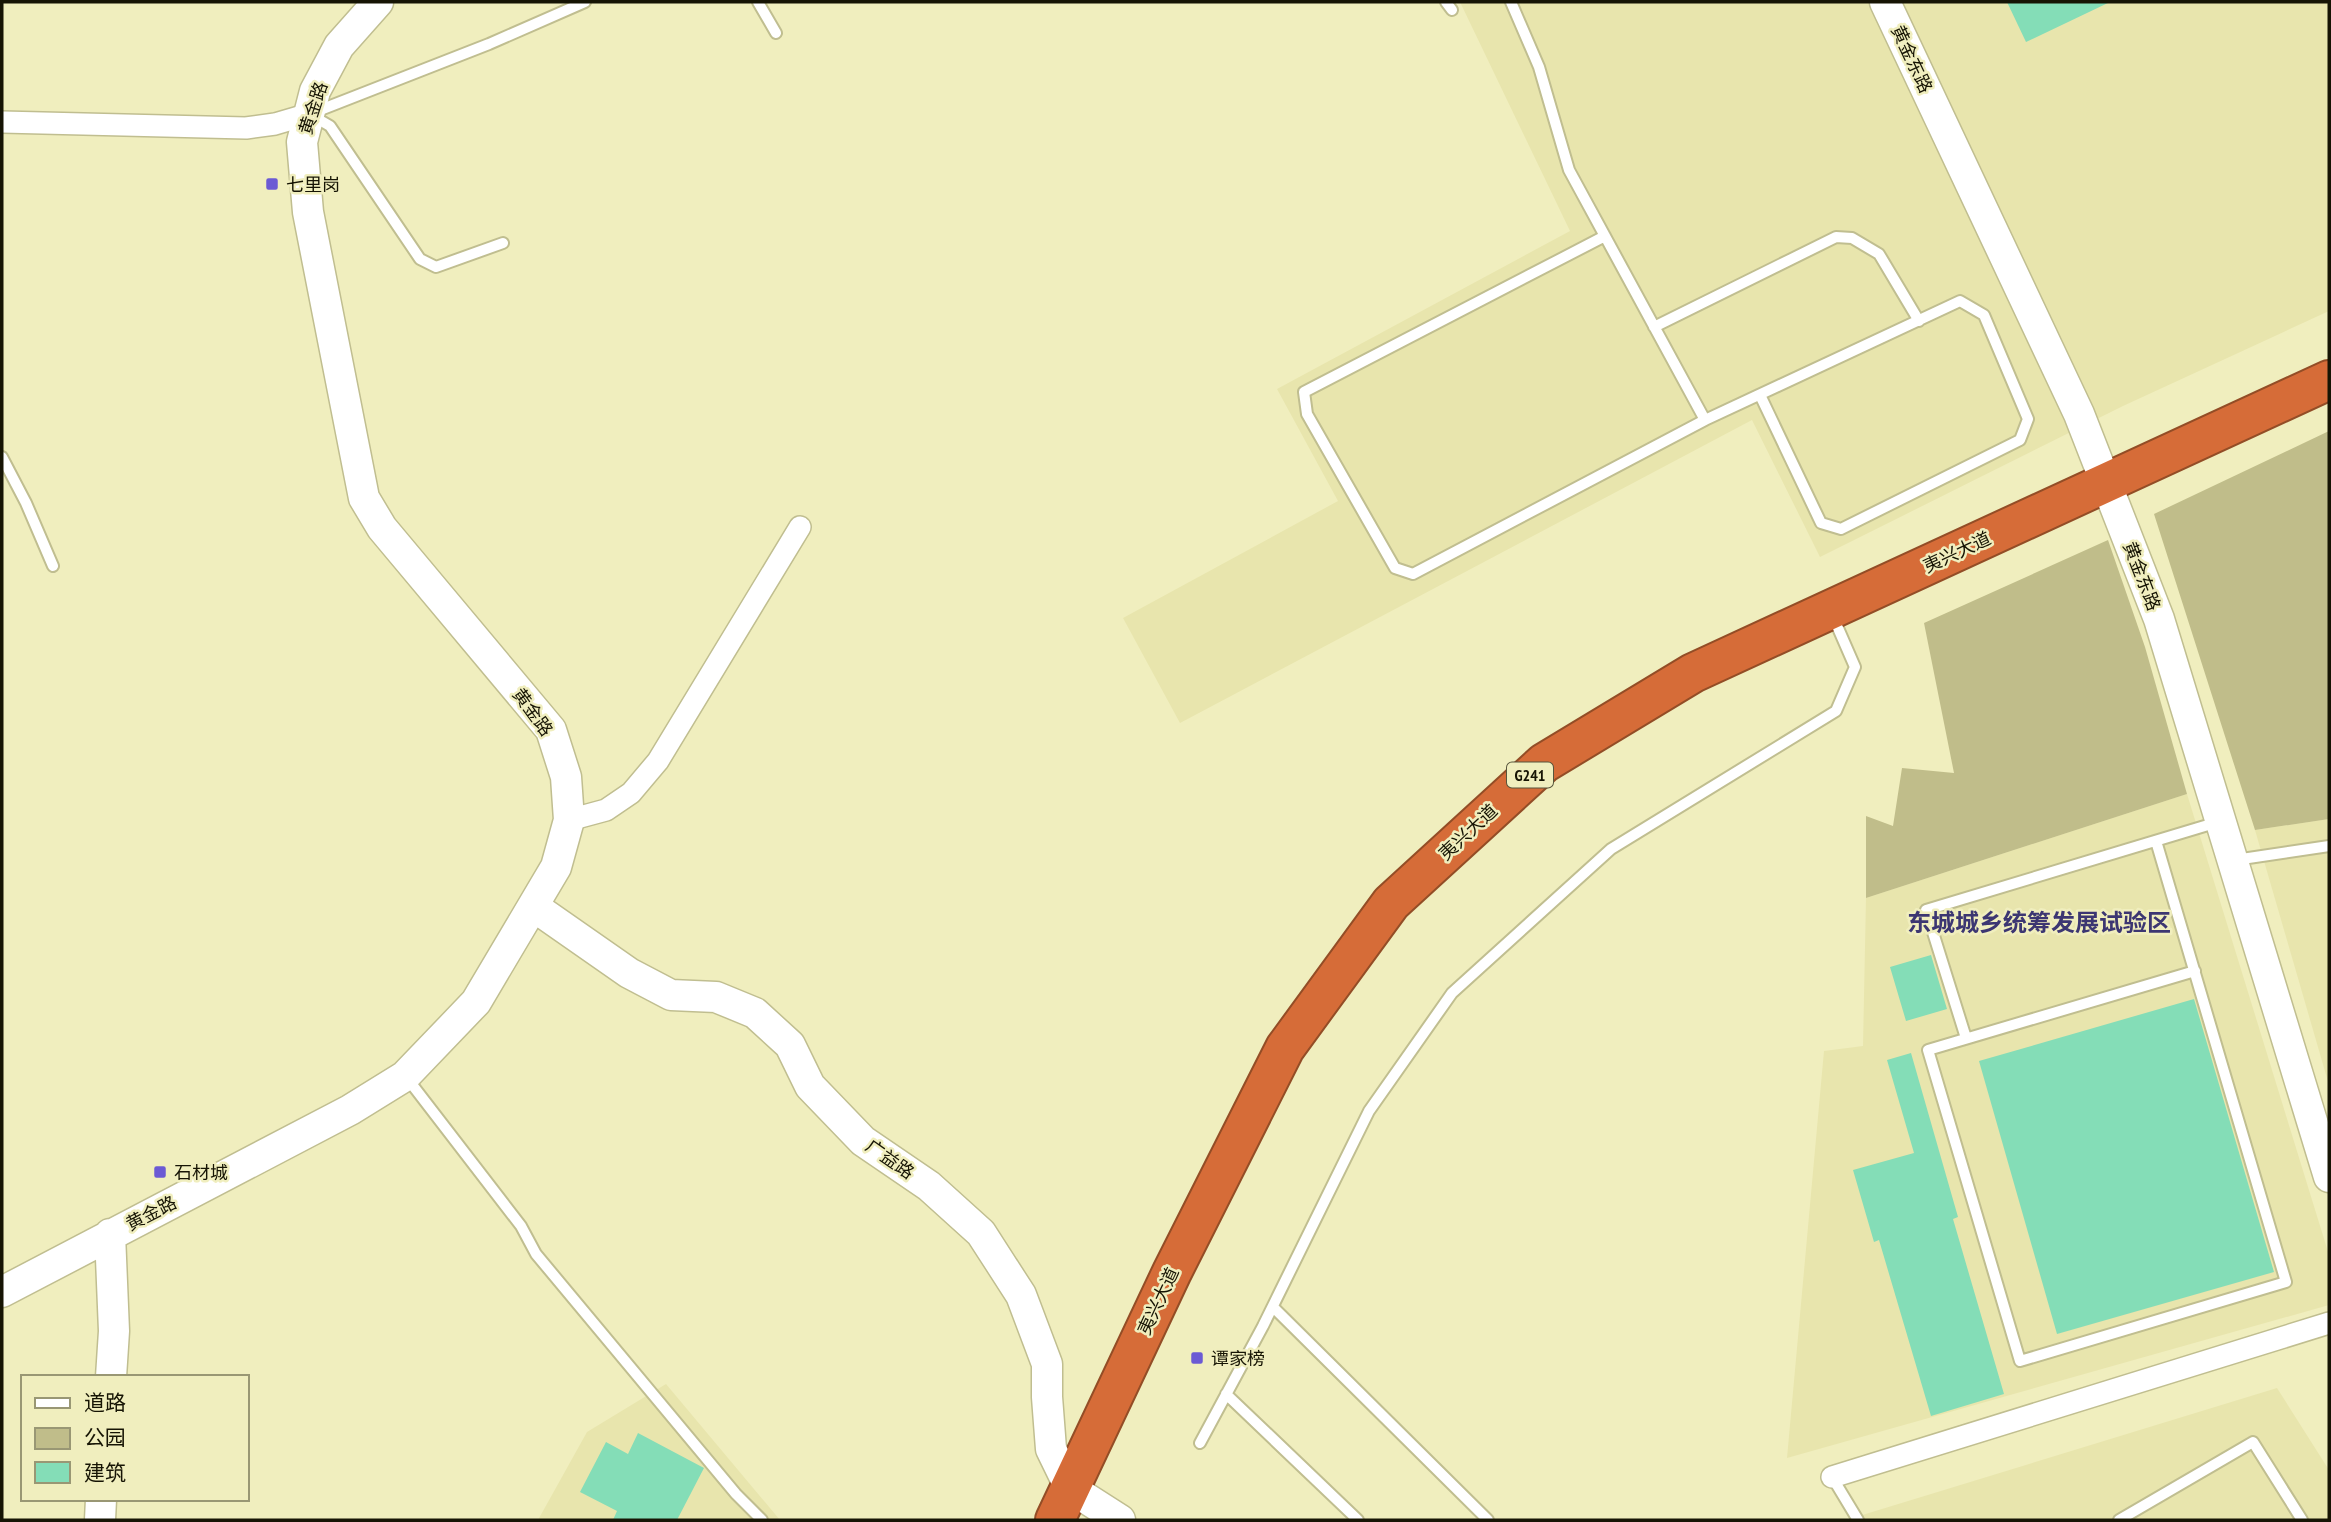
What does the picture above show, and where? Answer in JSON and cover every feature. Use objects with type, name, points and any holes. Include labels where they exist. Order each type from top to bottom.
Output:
[{"type":"highway","name":"夷兴大道","points":[[1083,1510],[1189,1281],[1302,1059],[1406,916],[1555,779],[1702,691],[1838,628],[2329,380]]},
{"type":"highway","name":"夷兴大道","points":[[1083,1510],[1172,1272],[1285,1048],[1391,903],[1544,763],[1693,673],[2110,492],[2329,401]]},
{"type":"street","name":"黄金路","points":[[2,1292],[351,1110],[405,1076],[476,1002],[556,867],[569,820],[566,777],[551,730],[382,528],[364,498],[308,212],[302,142],[315,91],[339,46],[378,2]]},
{"type":"street","name":"黄金东路","points":[[1885,2],[2073,401],[2159,619],[2329,1177]]},
{"type":"street","points":[[2,122],[246,128],[275,124],[309,114]]},
{"type":"street","points":[[569,820],[606,810],[631,793],[658,761],[800,527]]},
{"type":"street","name":"广益路","points":[[533,906],[629,973],[671,995],[716,997],[755,1013],[790,1045],[810,1086],[863,1141],[929,1186],[981,1233],[1021,1295],[1047,1364],[1046,1397],[1051,1449],[1083,1510]]},
{"type":"street","points":[[110,1234],[114,1331],[111,1375]]},
{"type":"street","points":[[1832,1477],[2329,1323]]},
{"type":"street","points":[[100,1520],[101,1501]]},
{"type":"lane","points":[[309,114],[489,44],[585,2]]},
{"type":"lane","points":[[758,2],[776,33]]},
{"type":"lane","points":[[1511,2],[1539,67],[1569,170],[1705,420]]},
{"type":"lane","points":[[309,114],[330,126],[420,259],[436,267],[503,243]]},
{"type":"lane","points":[[1605,236],[1304,392],[1307,414],[1395,568],[1413,574],[1705,420],[1960,302],[1984,315],[2028,419],[2020,440],[1841,530],[1821,523],[1760,395]]},
{"type":"lane","points":[[1654,327],[1836,237],[1853,238],[1879,254],[1919,321]]},
{"type":"lane","points":[[2,457],[26,503],[52,566]]},
{"type":"lane","points":[[1200,1443],[1273,1307],[1369,1111],[1452,993],[1611,849],[1836,711],[1855,667],[1838,628]]},
{"type":"lane","points":[[1966,1038],[1926,910],[2221,821]]},
{"type":"lane","points":[[2156,841],[2195,971],[2286,1282],[2020,1361],[1928,1050],[2195,971]]},
{"type":"lane","points":[[2232,861],[2329,846]]},
{"type":"lane","points":[[405,1076],[521,1226],[536,1254],[676,1425],[762,1520]]},
{"type":"lane","points":[[1273,1307],[1488,1520]]},
{"type":"lane","points":[[1226,1394],[1358,1520]]},
{"type":"lane","points":[[2119,1520],[2253,1442],[2302,1520]]},
{"type":"lane","points":[[1832,1477],[1858,1520]]},
{"type":"shaded area","points":[[1460,2],[2329,2],[2329,311],[2123,406],[1820,557],[1752,420],[1180,723],[1123,618],[1338,501],[1277,389],[1570,231]]},
{"type":"shaded area","points":[[2187,794],[2329,1255],[2329,1305],[1787,1458],[1824,1051],[1863,1046],[1866,898]]},
{"type":"shaded area","points":[[2329,819],[2329,1085],[2255,830]]},
{"type":"shaded area","points":[[666,1384],[780,1520],[538,1520],[587,1432]]},
{"type":"shaded area","points":[[2277,1388],[2329,1470],[2329,1520],[1846,1520]]},
{"type":"green space","points":[[2329,431],[2329,819],[2255,830],[2154,514]]},
{"type":"green space","points":[[2108,540],[2145,647],[2187,794],[1866,898],[1866,816],[1893,826],[1902,768],[1954,773],[1924,623]]},
{"type":"building","points":[[2007,2],[2110,2],[2026,42]]},
{"type":"building","points":[[1931,955],[1947,1009],[1906,1021],[1890,967]]},
{"type":"building","points":[[2194,999],[2274,1272],[2057,1334],[1979,1061]]},
{"type":"building","points":[[1911,1053],[1958,1217],[1953,1219],[2004,1394],[1931,1416],[1879,1240],[1874,1242],[1853,1170],[1914,1153],[1887,1060]]},
{"type":"building","points":[[638,1433],[704,1468],[677,1520],[613,1520],[617,1511],[580,1492],[606,1442],[628,1454]]},
{"type":"place","name":"七里岗","points":[[272,184]]},
{"type":"place","name":"石材城","points":[[160,1172]]},
{"type":"place","name":"谭家榜","points":[[1197,1358]]},
{"type":"district","name":"东城城乡统筹发展试验区","points":[[2039,922]]}]
